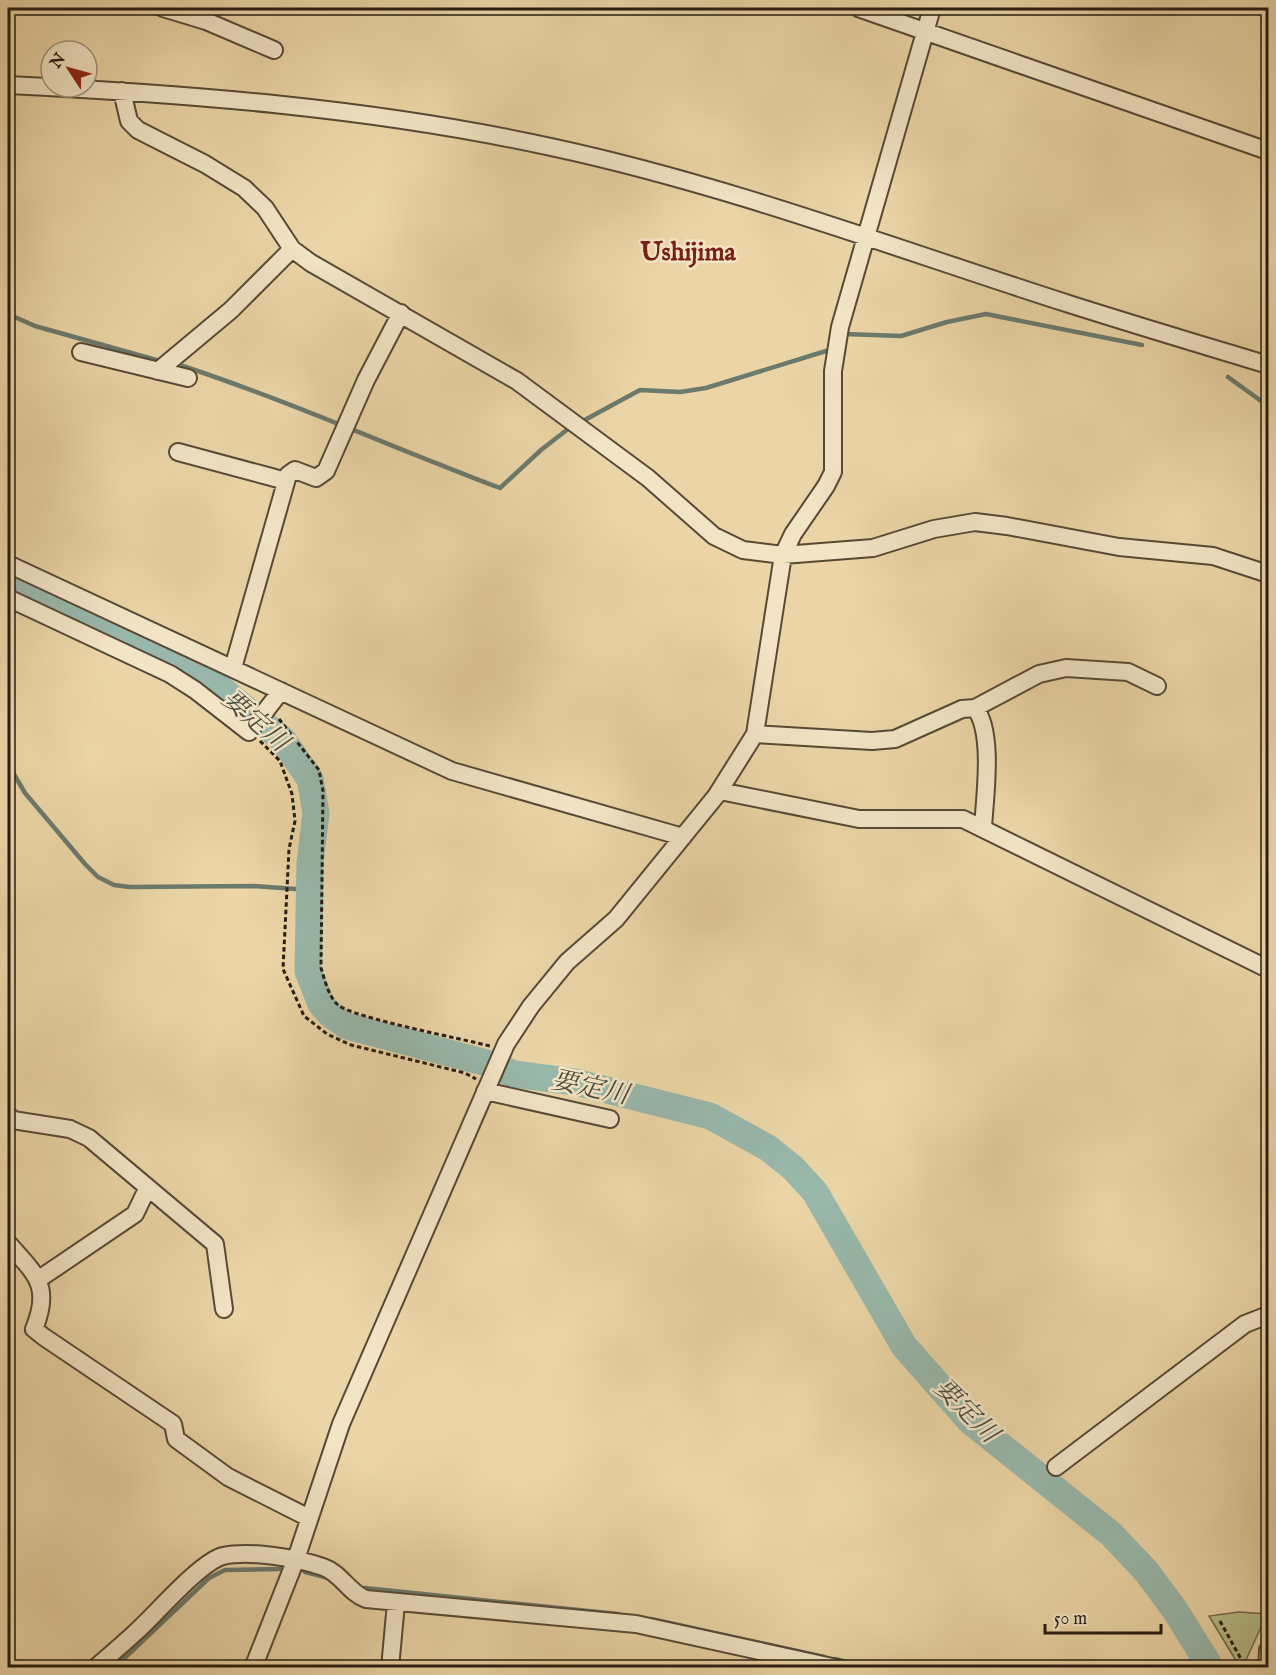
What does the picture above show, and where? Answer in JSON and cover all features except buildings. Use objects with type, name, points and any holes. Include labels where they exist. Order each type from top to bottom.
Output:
[{"type":"street","points":[[163,8],[206,21],[274,50]]},
{"type":"street","points":[[858,8],[1269,151]]},
{"type":"street","points":[[253,1668],[296,1559],[341,1424],[506,1044],[531,1006],[567,962],[616,919],[720,791],[755,734],[783,555],[793,534],[833,472],[835,352],[843,313],[932,8]]},
{"type":"street","points":[[8,86],[122,91],[409,120],[551,146],[656,172],[867,236],[1068,304],[1269,365]]},
{"type":"street","points":[[122,91],[129,121],[138,130],[205,164],[244,188],[265,208],[292,249],[311,263],[518,381],[648,478],[714,536],[743,550],[783,555],[873,548],[934,529],[975,522],[1119,547],[1213,556],[1269,574]]},
{"type":"street","points":[[158,371],[231,310],[292,249]]},
{"type":"street","points":[[233,668],[290,472],[295,470],[313,478],[321,476],[401,313]]},
{"type":"street","points":[[81,352],[188,378]]},
{"type":"street","points":[[178,452],[286,481]]},
{"type":"street","points":[[8,593],[14,569],[233,668],[452,771],[683,837]]},
{"type":"street","points":[[8,598],[170,674],[251,730],[281,691]]},
{"type":"street","points":[[755,734],[872,741],[895,739],[962,709],[975,708],[1039,674],[1066,668],[1128,672],[1157,686]]},
{"type":"street","points":[[975,708],[982,717],[987,777],[983,827]]},
{"type":"street","points":[[720,791],[859,819],[963,819],[1269,969]]},
{"type":"street","points":[[488,1085],[610,1119]]},
{"type":"street","points":[[9,1120],[70,1129],[89,1138],[215,1244],[224,1309]]},
{"type":"street","points":[[39,1279],[135,1214],[147,1189]]},
{"type":"street","points":[[8,1243],[39,1279],[42,1309],[34,1329],[173,1424],[176,1439],[228,1477],[309,1518]]},
{"type":"street","points":[[1056,1467],[1245,1324],[1269,1315]]},
{"type":"street","points":[[95,1668],[205,1566],[222,1556],[296,1559],[329,1569],[362,1598],[636,1624],[837,1668]]},
{"type":"street","points":[[390,1668],[396,1603]]},
{"type":"street","points":[[1267,1668],[1269,1650]]},
{"type":"path","points":[[267,708],[319,770],[325,811],[321,968],[327,988],[339,1005],[370,1016],[492,1046],[506,1044]]},
{"type":"path","points":[[251,730],[280,761],[292,794],[295,821],[287,877],[283,969],[304,1016],[327,1035],[351,1045],[465,1073],[488,1085]]},
{"type":"path","points":[[1220,1621],[1246,1668]]},
{"type":"green space","points":[[1239,1612],[1267,1614],[1246,1660],[1238,1664],[1209,1616]]},
{"type":"waterway","points":[[8,314],[35,326],[160,361]]},
{"type":"waterway","points":[[845,334],[901,336],[947,322],[986,314],[1142,345]]},
{"type":"waterway","points":[[581,422],[640,390],[680,392],[706,388],[826,351]]},
{"type":"waterway","points":[[183,366],[500,488],[541,450],[568,429]]},
{"type":"waterway","points":[[1228,377],[1268,406]]},
{"type":"waterway","name":"要定川","points":[[8,582],[189,669],[220,688],[283,740],[310,779],[316,813],[310,863],[308,971],[321,1004],[331,1015],[347,1026],[487,1063],[514,1074],[575,1082],[710,1116],[768,1148],[793,1168],[815,1192],[904,1346],[970,1421],[1111,1534],[1146,1571],[1175,1610],[1211,1668]]},
{"type":"waterway","points":[[8,764],[25,793],[85,864],[98,877],[114,885],[130,887],[253,886],[309,890]]},
{"type":"waterway","points":[[114,1668],[209,1578],[225,1570],[282,1569]]},
{"type":"waterway","points":[[305,1572],[329,1578]]},
{"type":"waterway","points":[[365,1588],[618,1614]]},
{"type":"waterway","points":[[651,1619],[824,1657]]},
{"type":"waterway","points":[[835,1659],[871,1668]]},
{"type":"district","name":"Ushijima","points":[[688,252]]}]
